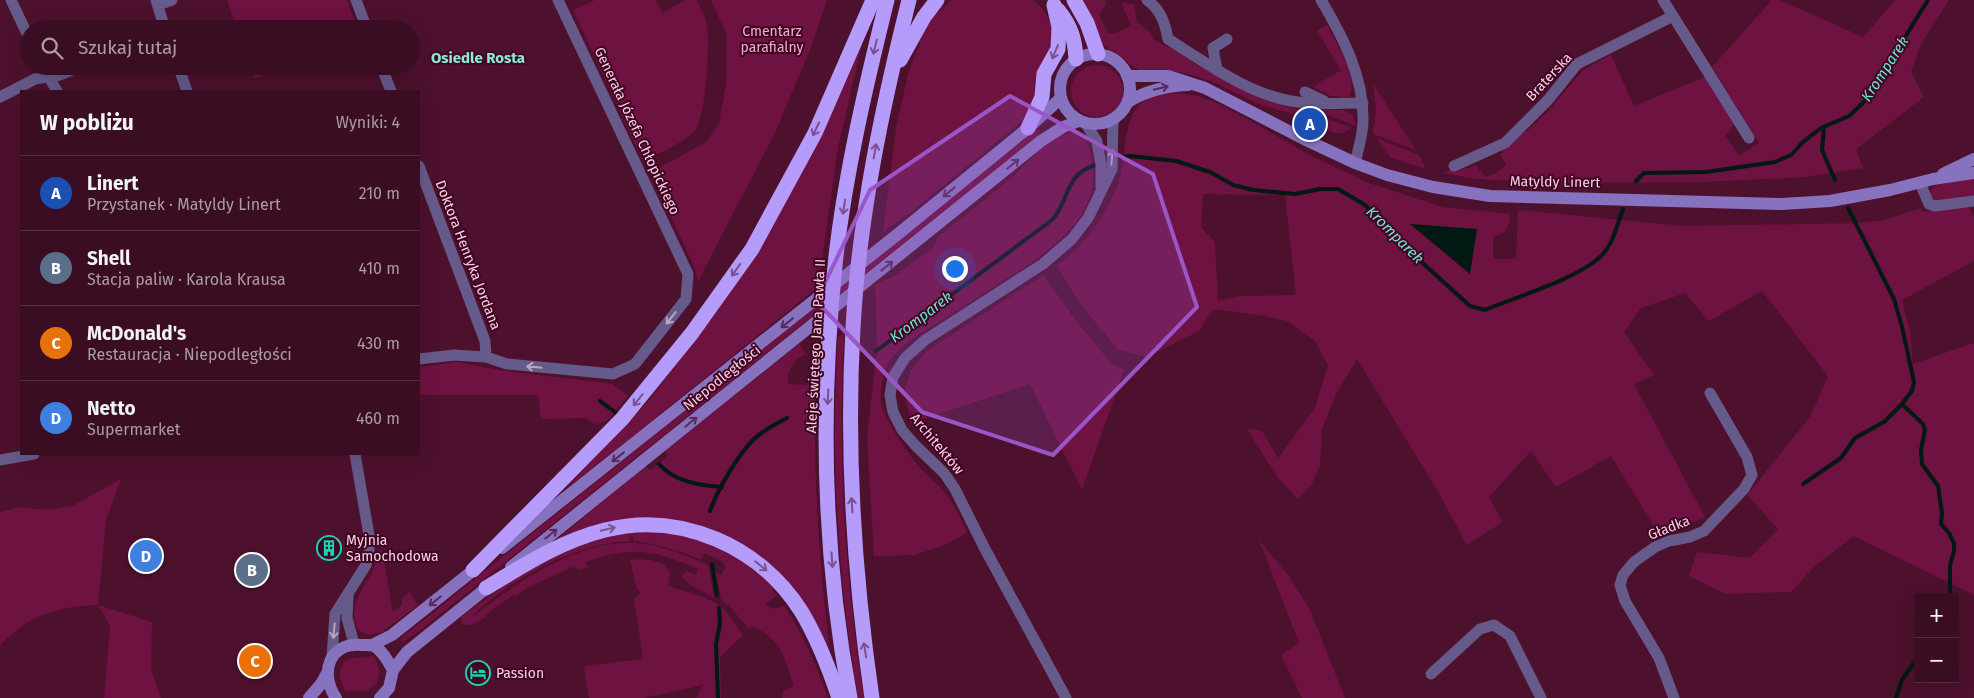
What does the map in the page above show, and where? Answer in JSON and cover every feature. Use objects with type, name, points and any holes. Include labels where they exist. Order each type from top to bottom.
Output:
[{"type":"highway","points":[[473,570],[622,419],[692,333],[752,249],[815,133],[873,0]]},
{"type":"highway","name":"Aleje świętego Jana Pawła II","points":[[850,698],[834,583],[828,503],[829,349],[836,256],[850,162],[865,86],[887,0]]},
{"type":"highway","points":[[872,698],[861,626],[855,552],[850,450],[853,328],[863,234],[875,149],[909,0]]},
{"type":"highway","points":[[890,79],[924,17],[937,0]]},
{"type":"highway","points":[[1074,0],[1087,23],[1098,54]]},
{"type":"highway","points":[[1051,3],[1068,24],[1073,35],[1076,60]]},
{"type":"highway","points":[[1028,128],[1042,97],[1044,74],[1058,48],[1059,27],[1051,3]]},
{"type":"highway","points":[[486,588],[554,549],[604,530],[636,525],[652,525],[687,529],[704,534],[722,541],[748,556],[764,568],[791,596],[822,651],[839,698]]},
{"type":"main road","points":[[1098,54],[1110,57],[1119,64],[1127,76],[1130,90],[1128,102],[1122,112],[1113,120],[1094,125],[1082,122],[1068,112],[1061,98],[1060,89],[1064,72],[1076,60],[1087,55],[1098,54]]},
{"type":"main road","name":"Matyldy Linert","points":[[1127,76],[1168,76],[1196,85],[1218,94],[1304,139],[1386,175],[1433,187],[1490,196],[1782,204],[1830,202],[1934,179],[1974,173]]},
{"type":"main road","name":"Matyldy Linert","points":[[1128,102],[1140,94],[1157,89],[1196,85]]},
{"type":"main road","name":"Niepodległości","points":[[372,645],[392,634],[529,528],[884,246],[1028,128],[1061,98]]},
{"type":"main road","name":"Niepodległości","points":[[393,670],[407,652],[1041,142],[1063,127],[1082,122]]},
{"type":"main road","name":"Matyldy Linert","points":[[1934,179],[1974,159]]},
{"type":"main road","points":[[336,698],[328,682],[328,664],[332,657],[344,647],[354,644],[372,645],[379,648],[393,670],[387,695]]},
{"type":"main road","points":[[309,698],[321,684],[327,673]]},
{"type":"street","points":[[11,0],[20,20]]},
{"type":"street","points":[[160,20],[157,2],[172,0]]},
{"type":"street","points":[[356,0],[364,20]]},
{"type":"street","name":"Generała Józefa Chłopickiego","points":[[486,357],[506,364],[613,374],[636,364],[686,300],[688,274],[558,0]]},
{"type":"street","points":[[1147,0],[1155,6],[1165,22],[1168,39],[1217,70],[1278,99],[1298,102],[1363,103]]},
{"type":"street","points":[[1321,0],[1346,48],[1357,76],[1363,103],[1363,123],[1355,163]]},
{"type":"street","points":[[1663,0],[1749,138]]},
{"type":"street","name":"Braterska","points":[[1454,166],[1505,143],[1548,100],[1577,64],[1673,16]]},
{"type":"street","points":[[1217,70],[1213,48],[1227,39]]},
{"type":"street","points":[[0,97],[35,79],[60,75]]},
{"type":"street","points":[[181,75],[187,90]]},
{"type":"street","points":[[385,75],[391,90]]},
{"type":"street","points":[[49,77],[56,90]]},
{"type":"street","points":[[1305,92],[1325,102]]},
{"type":"street","name":"Architektów","points":[[1066,698],[985,549],[955,488],[944,473],[902,430],[893,412],[890,395],[893,377],[905,358],[925,340],[1043,264],[1072,239],[1088,218],[1112,168],[1113,120]]},
{"type":"street","points":[[1082,122],[1097,141],[1101,165],[1102,192]]},
{"type":"street","name":"Doktora Henryka Jordana","points":[[420,169],[485,341],[486,357]]},
{"type":"street","points":[[1920,183],[1929,204],[1935,206],[1974,201]]},
{"type":"street","points":[[420,359],[454,355],[486,357]]},
{"type":"street","name":"Gładka","points":[[1674,698],[1659,658],[1625,601],[1620,585],[1623,575],[1634,562],[1655,547],[1704,531],[1744,490],[1752,475],[1748,457],[1710,393]]},
{"type":"street","points":[[0,460],[28,455]]},
{"type":"street","points":[[332,657],[335,614],[366,564],[369,551],[369,535],[355,455]]},
{"type":"street","points":[[348,595],[347,618],[354,644]]},
{"type":"street","points":[[1431,674],[1480,629],[1494,625],[1510,636],[1541,698]]},
{"type":"highlighted area","points":[[1010,96],[1153,174],[1197,307],[1053,455],[922,412],[816,301],[870,190]]},
{"type":"green space","points":[[227,0],[347,0],[354,20],[234,20]]},
{"type":"green space","points":[[595,0],[656,0],[662,13],[686,0],[697,0],[705,19],[708,44],[707,77],[700,121],[696,129],[685,139],[643,161],[573,10]]},
{"type":"green space","name":"Cmentarz parafialny","points":[[711,0],[827,0],[810,50],[774,135],[698,281],[694,266],[650,173],[706,142],[719,123],[726,84],[727,35]]},
{"type":"green space","points":[[952,0],[1034,0],[1044,11],[1052,26],[1053,42],[1031,108],[1022,121],[910,213],[883,232],[896,128],[908,74],[922,37],[934,15]]},
{"type":"green space","points":[[1081,0],[1105,0],[1106,4],[1099,14],[1108,33],[1115,33],[1131,26],[1121,2],[1134,5],[1137,22],[1151,33],[1153,39],[1169,48],[1175,45],[1191,56],[1194,63],[1241,89],[1291,108],[1344,110],[1353,116],[1356,126],[1321,112],[1294,114],[1261,105],[1216,83],[1196,76],[1178,72],[1139,70],[1103,45]]},
{"type":"green space","points":[[1772,0],[1780,0],[1863,37],[1895,0],[1949,0],[1921,44],[1911,72],[1924,97],[1856,149],[1863,168],[1806,177],[1703,182],[1559,183],[1475,179],[1443,173],[1454,168],[1456,171],[1476,166],[1486,177],[1498,172],[1506,165],[1501,155],[1504,147],[1527,131],[1549,110],[1583,70],[1611,55],[1634,106],[1705,77],[1734,124],[1732,129],[1725,135],[1739,156],[1759,143],[1712,67]]},
{"type":"green space","points":[[1327,25],[1341,50],[1349,70],[1351,89],[1349,97],[1331,96],[1313,87],[1341,70],[1317,31]]},
{"type":"green space","points":[[864,35],[838,148],[818,287],[566,488],[649,400],[711,320],[759,248]]},
{"type":"green space","points":[[1097,65],[1107,67],[1115,73],[1121,81],[1123,91],[1121,101],[1115,109],[1107,115],[1097,117],[1087,115],[1079,109],[1073,101],[1071,91],[1073,81],[1079,73],[1087,67]]},
{"type":"green space","points":[[253,75],[265,75],[254,79]]},
{"type":"green space","points":[[1373,84],[1416,150],[1373,134],[1376,109]]},
{"type":"green space","points":[[1177,93],[1194,95],[1212,101],[1308,154],[1366,182],[1443,207],[1510,214],[1505,232],[1493,236],[1493,259],[1516,259],[1518,210],[1683,226],[1859,223],[1884,220],[1921,208],[1922,212],[1968,204],[1974,218],[1974,261],[1902,300],[1910,332],[1913,364],[1973,343],[1974,346],[1974,595],[1854,536],[1816,565],[1791,592],[1725,594],[1689,576],[1697,552],[1750,558],[1778,529],[1747,495],[1810,417],[1828,376],[1762,291],[1709,321],[1685,293],[1641,308],[1624,332],[1654,375],[1634,384],[1705,517],[1660,536],[1611,456],[1556,487],[1531,451],[1489,497],[1503,522],[1467,545],[1437,490],[1357,359],[1336,394],[1322,429],[1320,465],[1312,484],[1298,499],[1278,478],[1247,429],[1262,431],[1278,458],[1315,408],[1328,365],[1315,341],[1287,321],[1213,309],[1199,331],[1147,357],[1118,350],[1079,302],[1057,266],[1076,250],[1106,210],[1117,187],[1128,127],[1138,106],[1150,97]],"holes":[[[1203,194],[1285,195],[1296,295],[1241,296],[1218,301],[1215,242],[1201,227]]]},
{"type":"green space","points":[[1310,116],[1322,116],[1351,128],[1342,133],[1333,132],[1315,123],[1317,120]]},
{"type":"green space","points":[[1039,128],[1040,134],[423,628],[403,642],[400,639]]},
{"type":"green space","points":[[1075,131],[1083,134],[1092,159],[1093,182],[1087,203],[1076,222],[1061,239],[1043,254],[904,346],[890,360],[883,377],[881,402],[887,418],[912,458],[949,498],[958,512],[967,533],[945,545],[914,555],[874,557],[867,438],[877,347],[875,284],[893,277],[934,247],[937,238],[1002,186],[1048,143]]},
{"type":"green space","points":[[1376,138],[1419,155],[1426,169],[1391,158]]},
{"type":"green space","points":[[1974,177],[1974,197],[1933,201],[1929,195],[1933,187],[1938,185]]},
{"type":"green space","points":[[1043,275],[1077,322],[1111,363],[1124,370],[1082,490],[1030,384],[911,423],[904,393],[911,370],[927,351]]},
{"type":"green space","points":[[844,333],[842,471],[844,516],[852,607],[864,698],[858,698],[851,653],[845,608],[838,518],[835,428],[836,383],[838,338]]},
{"type":"green space","points":[[799,344],[806,354],[794,362],[788,384],[810,385],[811,396],[815,397],[818,521],[829,645],[826,646],[795,592],[681,522],[555,541],[645,466],[651,470],[668,456],[665,451]]},
{"type":"green space","points":[[457,362],[505,371],[613,384],[628,396],[606,422],[594,424],[586,418],[541,419],[538,395],[420,395],[420,367]]},
{"type":"green space","points":[[121,479],[106,520],[98,605],[68,608],[38,617],[18,629],[0,645],[0,512],[20,507],[46,510],[74,505]]},
{"type":"green space","points":[[636,532],[664,532],[699,539],[744,561],[775,587],[772,590],[777,595],[765,604],[774,609],[784,606],[809,650],[828,698],[782,698],[783,691],[794,686],[784,658],[770,637],[752,626],[749,629],[731,608],[721,600],[715,571],[721,575],[725,568],[723,562],[705,553],[701,560],[668,548],[633,541],[633,536],[630,536],[630,541],[609,543],[588,548],[546,565],[506,588],[473,615],[548,566],[589,549],[610,544],[631,543],[651,545],[680,553],[708,565],[714,598],[692,586],[682,577],[686,571],[696,575],[698,569],[655,554],[643,552],[616,553],[585,562],[588,567],[581,570],[572,567],[529,587],[516,596],[513,595],[477,622],[471,625],[462,624],[461,617],[518,576],[576,546],[610,536]]},
{"type":"green space","points":[[1259,540],[1289,576],[1310,610],[1345,698],[1302,698],[1281,655],[1299,643]]},
{"type":"green space","points":[[382,550],[393,612],[402,605],[402,598],[409,592],[418,605],[382,632],[368,635],[358,630],[354,619],[354,609],[361,591],[372,573],[378,551]]},
{"type":"green space","points":[[630,559],[649,560],[664,564],[670,573],[668,586],[697,595],[718,605],[727,612],[743,635],[720,657],[721,698],[696,698],[703,685],[644,698],[589,698],[584,666],[643,659],[634,599],[641,593],[636,587]]},
{"type":"green space","points":[[98,605],[152,622],[151,670],[161,698],[104,698],[110,625]]},
{"type":"green space","points":[[374,656],[380,671],[377,683],[368,690],[346,691],[340,677],[341,667],[344,663],[353,658]]},
{"type":"shaded area","points":[[1410,224],[1477,229],[1470,274]]},
{"type":"waterway","name":"Kromparek","points":[[1636,181],[1644,173],[1706,172],[1775,162],[1791,155],[1803,142],[1821,128],[1849,116],[1866,100],[1928,0]]},
{"type":"waterway","points":[[1824,127],[1822,150],[1835,180]]},
{"type":"waterway","name":"Kromparek","points":[[1120,157],[1130,156],[1176,161],[1210,172],[1233,185],[1253,190],[1295,194],[1320,189],[1338,189],[1365,205],[1416,257],[1470,306],[1485,310],[1564,279],[1593,263],[1610,244],[1623,209]]},
{"type":"waterway","name":"Kromparek","points":[[876,351],[1052,220],[1077,175],[1095,165]]},
{"type":"waterway","points":[[1848,208],[1894,299],[1902,327],[1914,382],[1912,391],[1902,404],[1923,424],[1925,430],[1921,450],[1922,464],[1938,486],[1942,513],[1941,524],[1949,533],[1954,543],[1950,565],[1950,593]]},
{"type":"waterway","points":[[600,401],[615,412]]},
{"type":"waterway","points":[[1803,484],[1841,458],[1855,438],[1884,422],[1902,404]]},
{"type":"waterway","name":"Kromparek","points":[[710,511],[718,493],[741,454],[754,439],[787,418]]},
{"type":"waterway","points":[[659,464],[672,475],[688,482],[722,487]]},
{"type":"waterway","name":"Kromparek","points":[[712,564],[717,595]]},
{"type":"waterway","name":"Kromparek","points":[[718,698],[716,644],[720,624],[719,608]]},
{"type":"waterway","points":[[1896,698],[1902,680],[1914,663]]},
{"type":"place","name":"Linert","points":[[1310,124]]},
{"type":"place","name":"Myjnia Samochodowa","points":[[329,548]]},
{"type":"place","name":"Netto","points":[[146,556]]},
{"type":"place","name":"Shell","points":[[252,570]]},
{"type":"place","name":"McDonald's","points":[[255,661]]},
{"type":"place","name":"Passion","points":[[478,673]]},
{"type":"district","name":"Osiedle Rosta","points":[[478,58]]}]
